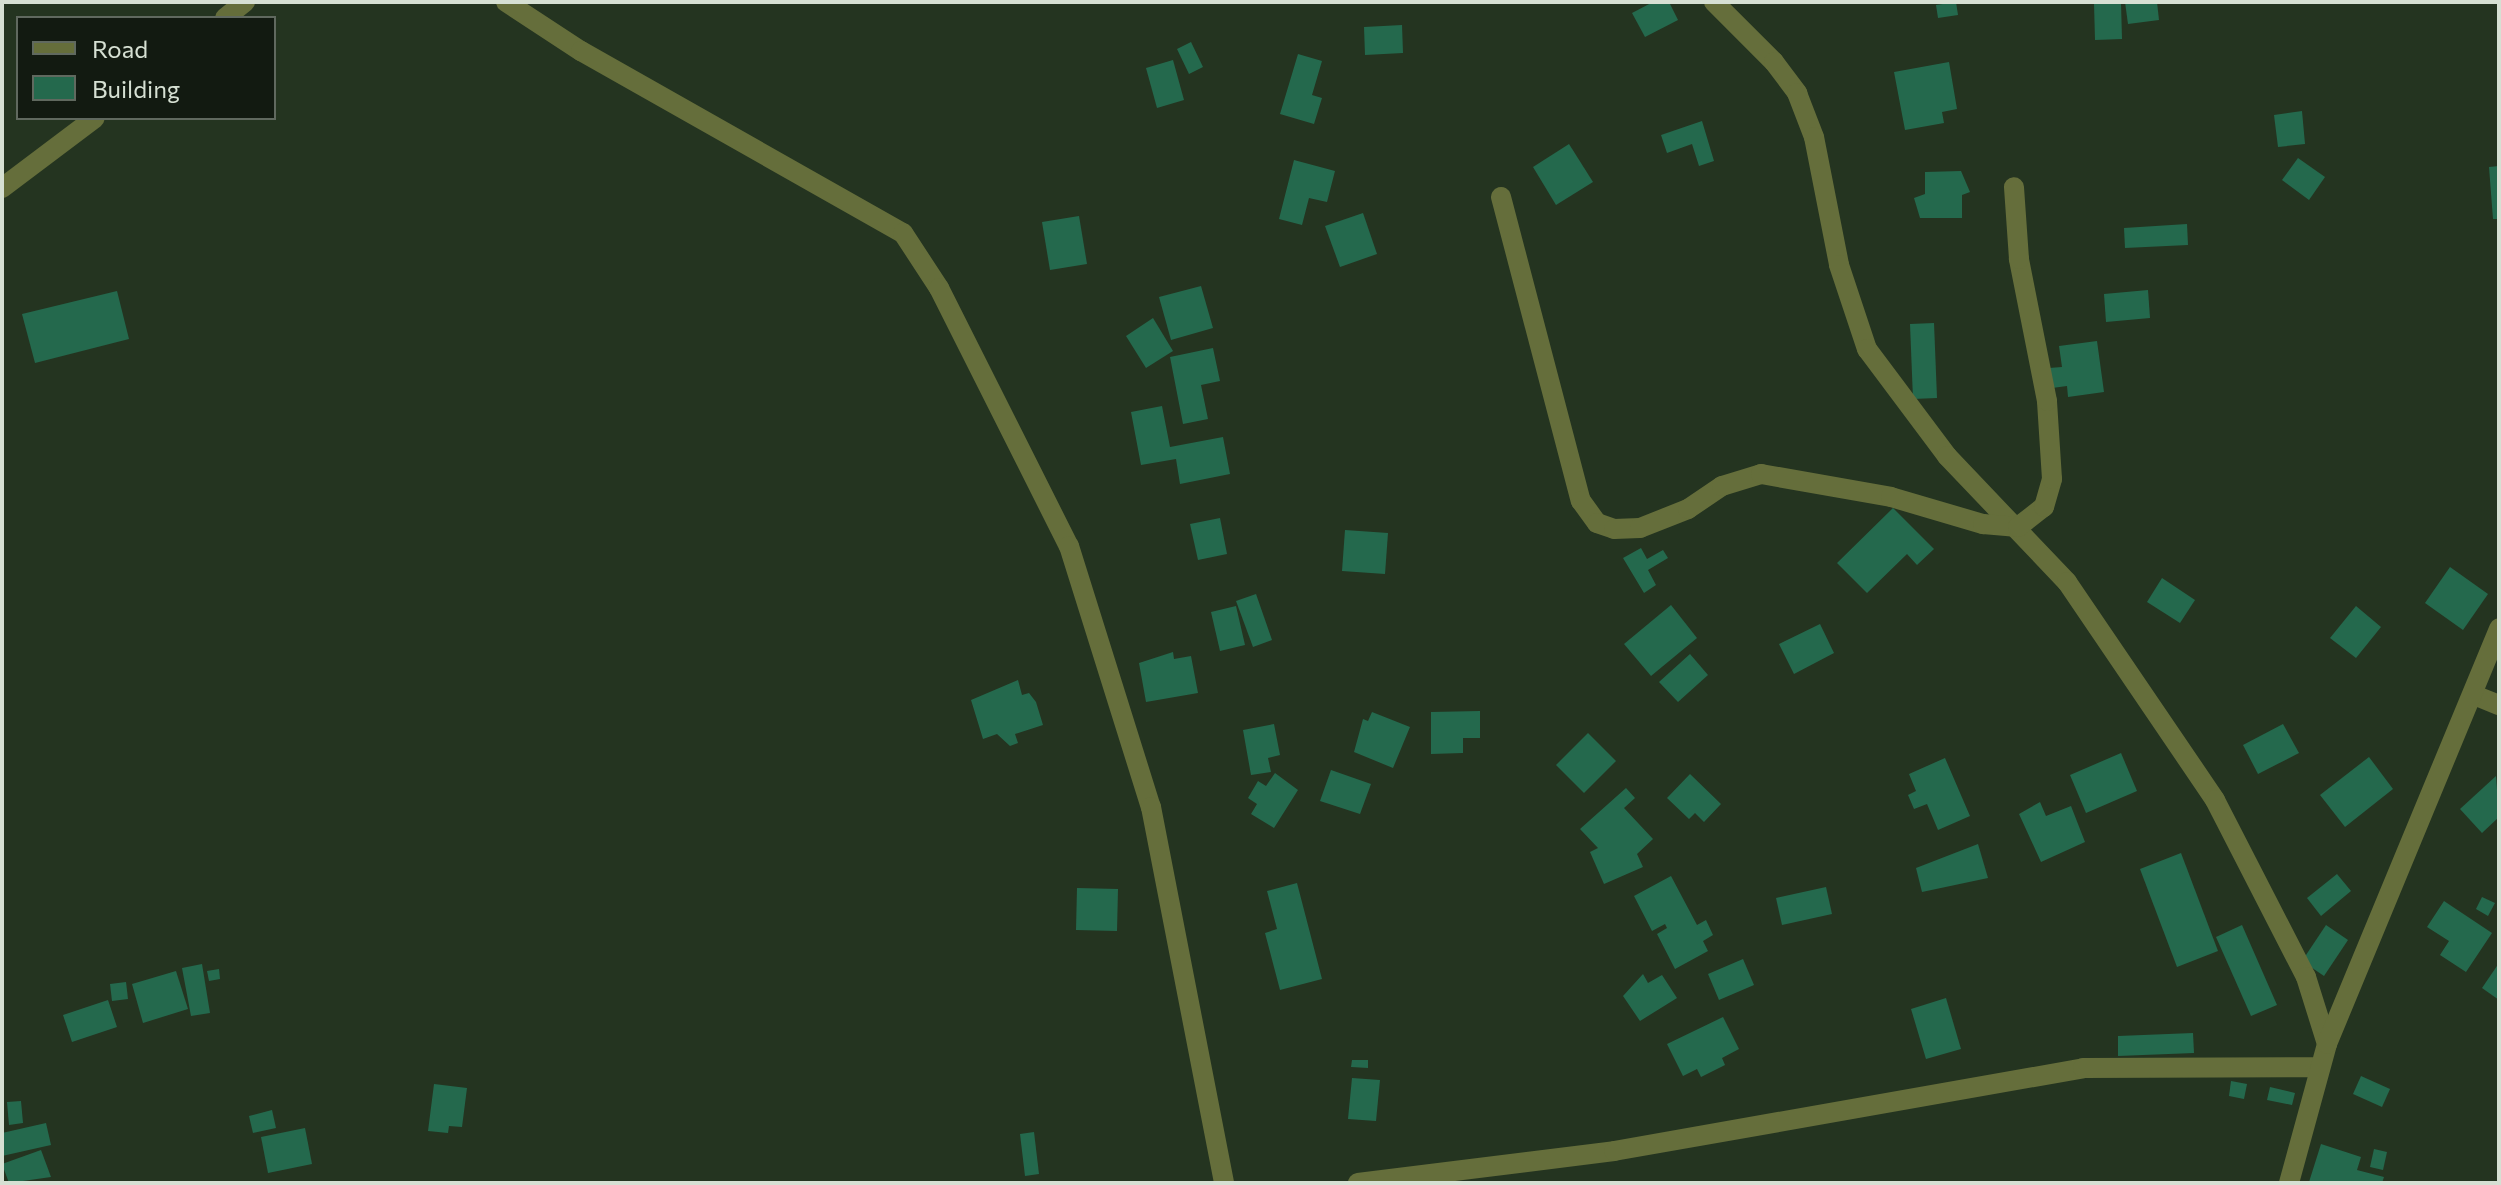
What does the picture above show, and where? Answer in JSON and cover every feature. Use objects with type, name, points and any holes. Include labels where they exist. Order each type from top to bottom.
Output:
[{"type":"street","points":[[228,16],[245,2]]},
{"type":"street","points":[[506,2],[581,51],[903,233],[939,288],[1069,546],[1151,807],[1224,1183]]},
{"type":"street","points":[[1714,2],[1774,62],[1797,93],[1814,137],[1839,265],[1867,349],[1947,456],[2018,527],[2067,582],[2215,800],[2306,977],[2327,1044]]},
{"type":"street","points":[[2,188],[92,120]]},
{"type":"street","points":[[1501,197],[1581,501],[1597,523],[1614,529],[1640,528],[1688,509],[1722,486],[1761,474],[1891,497],[1983,524],[2018,527],[2044,507],[2052,479],[2047,401],[2019,259],[2014,187]]},
{"type":"street","points":[[2289,1183],[2327,1044],[2474,695],[2499,628]]},
{"type":"street","points":[[2474,695],[2499,705]]},
{"type":"street","points":[[1358,1183],[1614,1151],[2083,1068],[2320,1067]]},
{"type":"building","points":[[1653,2],[1669,2],[1678,20],[1645,37],[1632,13]]},
{"type":"building","points":[[1956,2],[1958,15],[1938,18],[1936,5]]},
{"type":"building","points":[[2125,2],[2157,2],[2159,20],[2128,24]]},
{"type":"building","points":[[2094,3],[2121,3],[2122,39],[2095,40]]},
{"type":"building","points":[[1402,25],[1403,53],[1365,55],[1364,27]]},
{"type":"building","points":[[1191,42],[1203,67],[1189,74],[1177,49]]},
{"type":"building","points":[[1298,54],[1322,61],[1312,95],[1322,98],[1314,124],[1280,114]]},
{"type":"building","points":[[1173,60],[1184,100],[1157,108],[1146,68]]},
{"type":"building","points":[[1949,62],[1957,109],[1942,112],[1944,123],[1905,130],[1894,72]]},
{"type":"building","points":[[2302,111],[2305,144],[2278,147],[2274,115]]},
{"type":"building","points":[[1702,121],[1714,161],[1699,166],[1692,144],[1667,153],[1661,135]]},
{"type":"building","points":[[1569,144],[1593,182],[1556,205],[1533,167]]},
{"type":"building","points":[[2298,158],[2325,177],[2309,200],[2282,180]]},
{"type":"building","points":[[1294,160],[1335,171],[1327,202],[1309,198],[1302,225],[1279,219]]},
{"type":"building","points":[[2499,166],[2499,219],[2493,219],[2489,167]]},
{"type":"building","points":[[1961,171],[1970,192],[1962,195],[1962,218],[1920,218],[1914,198],[1925,194],[1925,172]]},
{"type":"building","points":[[1363,213],[1377,254],[1340,267],[1325,226]]},
{"type":"building","points":[[1079,216],[1087,264],[1050,270],[1042,222]]},
{"type":"building","points":[[2187,224],[2188,245],[2125,248],[2124,228]]},
{"type":"building","points":[[1201,286],[1213,328],[1171,340],[1159,297]]},
{"type":"building","points":[[2148,290],[2150,318],[2106,322],[2104,294]]},
{"type":"building","points":[[117,291],[129,339],[35,363],[22,314]]},
{"type":"building","points":[[1153,318],[1173,351],[1146,368],[1126,336]]},
{"type":"building","points":[[1934,323],[1937,398],[1913,399],[1910,324]]},
{"type":"building","points":[[2097,341],[2104,392],[2068,397],[2067,386],[2052,388],[2049,368],[2062,367],[2059,346]]},
{"type":"building","points":[[1213,348],[1220,381],[1201,385],[1208,419],[1183,424],[1170,357]]},
{"type":"building","points":[[1162,406],[1170,447],[1223,437],[1230,474],[1180,484],[1176,459],[1141,465],[1131,412]]},
{"type":"building","points":[[1893,508],[1934,549],[1917,565],[1907,554],[1867,593],[1837,563]]},
{"type":"building","points":[[1220,518],[1227,554],[1198,560],[1190,524]]},
{"type":"building","points":[[1345,530],[1388,533],[1385,574],[1342,571]]},
{"type":"building","points":[[1641,548],[1647,559],[1663,550],[1668,558],[1648,570],[1656,585],[1644,593],[1623,558]]},
{"type":"building","points":[[2450,567],[2488,594],[2463,630],[2425,603]]},
{"type":"building","points":[[2162,578],[2195,600],[2180,623],[2147,602]]},
{"type":"building","points":[[1256,594],[1272,640],[1253,647],[1236,601]]},
{"type":"building","points":[[1671,605],[1697,638],[1651,676],[1624,644]]},
{"type":"building","points":[[1236,606],[1245,645],[1220,651],[1211,612]]},
{"type":"building","points":[[2356,606],[2381,627],[2356,658],[2330,638]]},
{"type":"building","points":[[1820,624],[1834,653],[1794,674],[1779,644]]},
{"type":"building","points":[[1173,652],[1174,659],[1191,656],[1198,693],[1146,702],[1139,663]]},
{"type":"building","points":[[1690,654],[1708,675],[1678,702],[1659,682]]},
{"type":"building","points":[[1018,680],[1022,695],[1029,693],[1036,702],[1043,725],[1015,734],[1018,743],[1010,746],[997,734],[983,739],[971,700]]},
{"type":"building","points":[[1480,711],[1480,738],[1463,738],[1463,753],[1431,754],[1431,712]]},
{"type":"building","points":[[1372,712],[1410,727],[1393,768],[1354,752],[1363,719],[1368,721]]},
{"type":"building","points":[[1274,724],[1280,755],[1268,758],[1271,772],[1251,775],[1243,730]]},
{"type":"building","points":[[2283,724],[2299,753],[2258,774],[2243,745]]},
{"type":"building","points":[[1588,733],[1616,761],[1584,793],[1556,765]]},
{"type":"building","points":[[2121,753],[2137,791],[2086,813],[2070,775]]},
{"type":"building","points":[[2369,757],[2393,789],[2345,827],[2320,795]]},
{"type":"building","points":[[1945,758],[1970,816],[1938,830],[1927,804],[1914,809],[1908,795],[1916,791],[1909,774]]},
{"type":"building","points":[[1331,770],[1371,784],[1360,814],[1320,801]]},
{"type":"building","points":[[1275,773],[1298,790],[1274,828],[1251,814],[1257,804],[1248,798],[1258,781],[1266,786]]},
{"type":"building","points":[[1690,774],[1721,804],[1704,822],[1695,813],[1689,819],[1667,798]]},
{"type":"building","points":[[2496,776],[2499,817],[2482,833],[2460,809]]},
{"type":"building","points":[[1626,788],[1635,798],[1624,808],[1653,839],[1637,854],[1643,867],[1604,884],[1590,852],[1598,848],[1580,829]]},
{"type":"building","points":[[2040,802],[2046,816],[2071,806],[2085,842],[2041,862],[2019,814]]},
{"type":"building","points":[[1978,844],[1988,878],[1922,892],[1916,868]]},
{"type":"building","points":[[2181,853],[2218,951],[2177,967],[2140,869]]},
{"type":"building","points":[[2337,874],[2351,891],[2321,916],[2307,898]]},
{"type":"building","points":[[1671,876],[1697,925],[1706,920],[1713,935],[1703,941],[1708,951],[1675,969],[1657,934],[1667,928],[1665,924],[1652,931],[1634,896]]},
{"type":"building","points":[[1297,883],[1322,979],[1280,990],[1265,933],[1277,929],[1267,891]]},
{"type":"building","points":[[1826,887],[1832,914],[1782,925],[1776,898]]},
{"type":"building","points":[[1077,888],[1118,889],[1117,931],[1076,930]]},
{"type":"building","points":[[2482,897],[2495,903],[2488,916],[2476,909]]},
{"type":"building","points":[[2444,901],[2492,933],[2466,972],[2440,955],[2449,941],[2427,927]]},
{"type":"building","points":[[2242,925],[2277,1005],[2251,1016],[2216,937]]},
{"type":"building","points":[[2326,925],[2348,940],[2324,976],[2302,961]]},
{"type":"building","points":[[1743,959],[1754,985],[1719,1000],[1708,974]]},
{"type":"building","points":[[2499,963],[2499,1000],[2482,988]]},
{"type":"building","points":[[202,964],[210,1013],[191,1016],[182,968]]},
{"type":"building","points":[[219,969],[220,979],[209,981],[207,971]]},
{"type":"building","points":[[176,971],[188,1009],[143,1023],[132,984]]},
{"type":"building","points":[[1643,974],[1648,983],[1662,975],[1677,998],[1640,1021],[1623,996]]},
{"type":"building","points":[[126,982],[128,999],[112,1001],[110,984]]},
{"type":"building","points":[[1946,998],[1961,1049],[1926,1059],[1911,1009]]},
{"type":"building","points":[[108,1000],[117,1027],[72,1042],[63,1015]]},
{"type":"building","points":[[1723,1017],[1739,1049],[1722,1058],[1725,1065],[1701,1077],[1697,1069],[1683,1076],[1667,1044]]},
{"type":"building","points":[[2193,1033],[2194,1053],[2118,1056],[2118,1036]]},
{"type":"building","points":[[1352,1060],[1368,1060],[1368,1068],[1351,1067]]},
{"type":"building","points":[[2361,1076],[2390,1089],[2382,1107],[2353,1094]]},
{"type":"building","points":[[1352,1078],[1380,1080],[1376,1121],[1348,1119]]},
{"type":"building","points":[[2231,1081],[2247,1084],[2244,1099],[2229,1096]]},
{"type":"building","points":[[434,1084],[467,1088],[462,1127],[449,1126],[448,1133],[428,1131]]},
{"type":"building","points":[[2270,1087],[2295,1093],[2292,1105],[2267,1100]]},
{"type":"building","points":[[21,1101],[23,1123],[9,1125],[7,1102]]},
{"type":"building","points":[[272,1110],[276,1128],[253,1133],[249,1116]]},
{"type":"building","points":[[46,1123],[51,1145],[2,1156],[2,1133]]},
{"type":"building","points":[[305,1128],[312,1164],[268,1173],[261,1137]]},
{"type":"building","points":[[1034,1132],[1039,1174],[1025,1176],[1020,1134]]},
{"type":"building","points":[[2321,1144],[2361,1157],[2357,1170],[2384,1177],[2382,1183],[2309,1182]]},
{"type":"building","points":[[2374,1149],[2387,1152],[2383,1170],[2370,1167]]},
{"type":"building","points":[[41,1150],[51,1177],[9,1183],[2,1164]]}]
